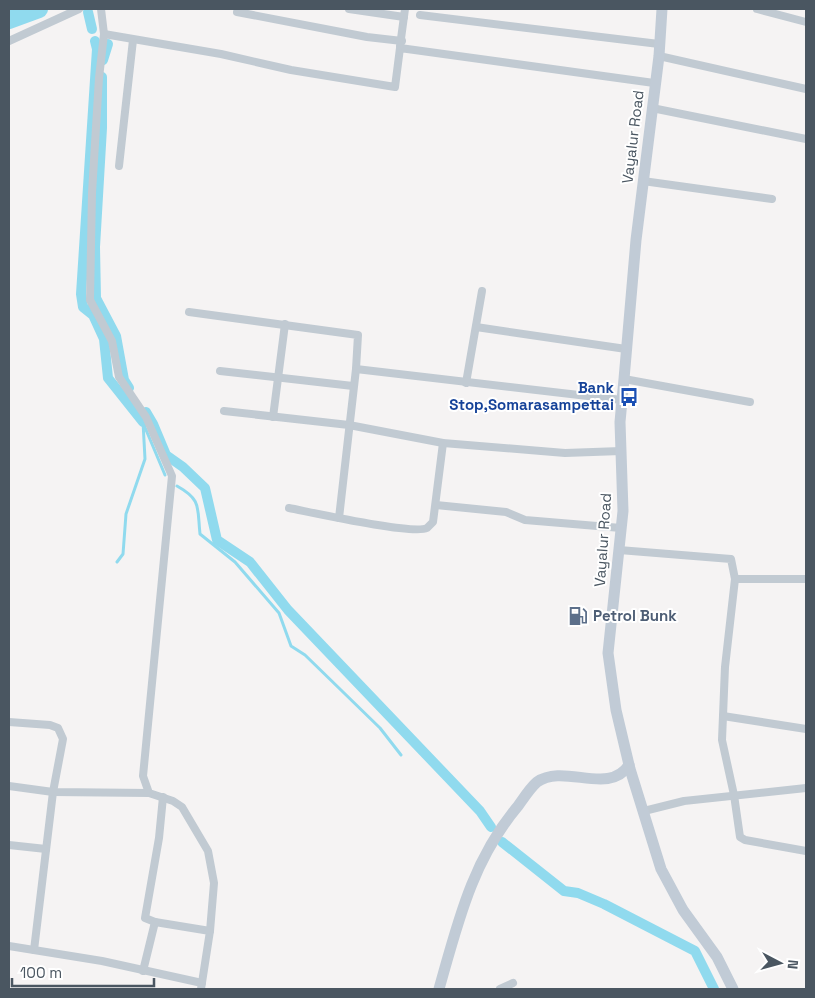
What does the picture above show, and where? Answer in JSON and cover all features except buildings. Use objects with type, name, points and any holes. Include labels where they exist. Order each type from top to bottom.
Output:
[{"type":"main road","name":"Vayalur Road","points":[[662,9],[626,349],[621,451],[623,511],[608,653],[616,710],[629,765],[661,869],[682,910],[717,957],[733,989]]},
{"type":"main road","points":[[440,989],[460,914],[485,851],[537,782],[552,776],[612,778],[624,773],[629,765]]},
{"type":"street","points":[[9,41],[79,9]]},
{"type":"street","points":[[101,9],[104,34],[99,78],[93,185],[90,300],[112,341],[119,378],[146,417],[172,476],[143,776],[149,793]]},
{"type":"street","points":[[104,34],[133,40],[172,44],[291,70],[395,87],[404,13],[350,9]]},
{"type":"street","points":[[757,9],[806,22]]},
{"type":"street","points":[[237,12],[255,12],[401,45],[654,83]]},
{"type":"street","points":[[420,15],[659,50],[806,89]]},
{"type":"street","points":[[119,166],[133,40]]},
{"type":"street","points":[[652,108],[806,138]]},
{"type":"street","points":[[643,181],[772,199]]},
{"type":"street","points":[[466,383],[482,291]]},
{"type":"street","points":[[189,312],[358,335],[356,368],[338,518]]},
{"type":"street","points":[[273,417],[285,324]]},
{"type":"street","points":[[476,327],[626,349]]},
{"type":"street","points":[[356,368],[466,383],[622,400]]},
{"type":"street","points":[[220,371],[354,386]]},
{"type":"street","points":[[624,379],[750,402]]},
{"type":"street","points":[[224,411],[349,425],[443,443],[565,453],[621,451]]},
{"type":"street","points":[[289,508],[338,518],[417,529],[428,528],[433,522],[436,505],[443,443]]},
{"type":"street","points":[[436,505],[506,512],[525,520],[621,528]]},
{"type":"street","points":[[619,550],[728,558],[733,562],[735,579],[725,667],[722,740],[734,795],[740,837],[806,851]]},
{"type":"street","points":[[735,579],[806,579]]},
{"type":"street","points":[[723,716],[806,729]]},
{"type":"street","points":[[9,722],[50,726],[62,732],[63,739],[53,792],[34,950]]},
{"type":"street","points":[[9,786],[53,792],[149,793],[163,797],[182,807],[208,851],[214,883],[210,931],[201,986],[102,961],[9,946]]},
{"type":"street","points":[[644,811],[684,801],[806,788]]},
{"type":"street","points":[[163,797],[159,838],[145,912],[146,918],[155,922],[210,931]]},
{"type":"street","points":[[9,845],[46,849]]},
{"type":"street","points":[[143,971],[155,922]]},
{"type":"street","points":[[500,989],[513,983]]},
{"type":"waterway","points":[[9,20],[39,9]]},
{"type":"waterway","points":[[88,12],[92,29]]},
{"type":"waterway","points":[[95,41],[97,49],[81,294],[83,307],[93,315],[104,339],[108,378],[143,422]]},
{"type":"waterway","points":[[103,60],[108,44]]},
{"type":"waterway","points":[[102,77],[102,128],[95,247],[96,298],[116,336],[124,380],[129,388]]},
{"type":"waterway","points":[[146,412],[166,455],[183,467],[205,488],[217,540],[250,562],[288,610],[480,811],[491,827]]},
{"type":"waterway","points":[[117,562],[123,554],[126,514],[145,459],[143,422]]},
{"type":"waterway","points":[[144,425],[165,475]]},
{"type":"waterway","points":[[177,486],[191,496],[197,505],[200,534],[235,562],[279,613],[291,646],[305,655],[380,728],[401,755]]},
{"type":"waterway","points":[[502,842],[564,891],[578,893],[604,904],[695,951],[714,989]]},
{"type":"place","name":"Bank Stop,Somarasampettai","points":[[629,397]]},
{"type":"place","name":"Petrol Bunk","points":[[578,616]]}]
